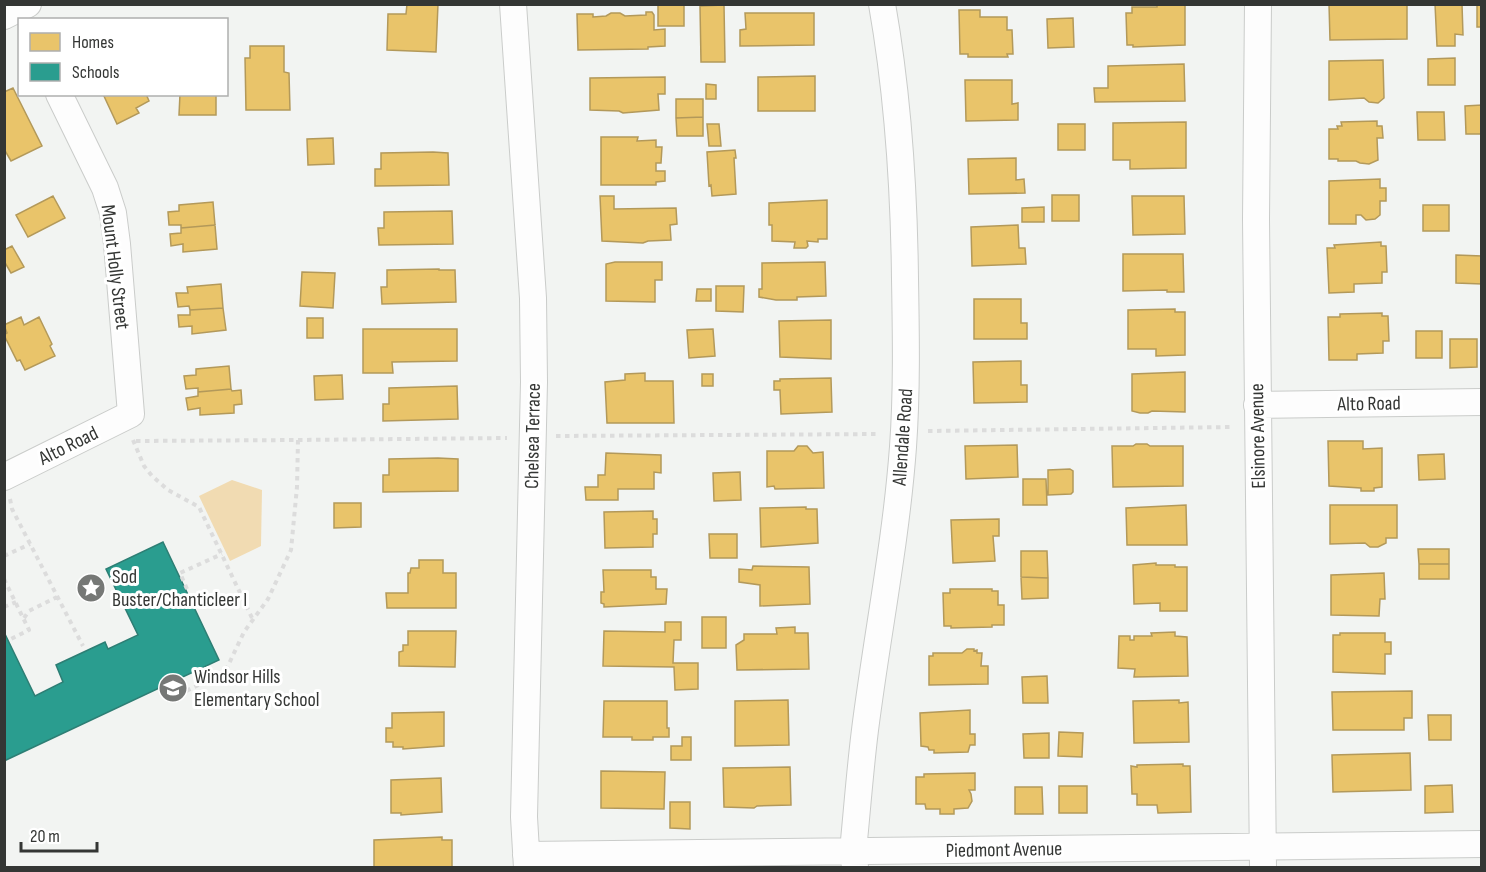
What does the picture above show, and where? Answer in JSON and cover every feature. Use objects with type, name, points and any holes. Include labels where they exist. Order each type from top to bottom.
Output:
[{"type":"street","name":"Chelsea Terrace","points":[[513,4],[533,298],[524,817],[526,861]]},
{"type":"street","name":"Allendale Road","points":[[854,859],[866,728],[885,601],[903,447],[907,350],[905,237],[900,152],[891,55],[882,4]]},
{"type":"street","name":"Elsinore Avenue","points":[[1258,4],[1257,405],[1263,857]]},
{"type":"street","name":"Mount Holly Street","points":[[60,96],[105,188],[113,213],[132,414]]},
{"type":"street","name":"Alto Road","points":[[1257,405],[1482,402]]},
{"type":"street","name":"Alto Road","points":[[8,486],[132,414]]},
{"type":"street","name":"Piedmont Avenue","points":[[526,861],[1263,857],[1482,844]]},
{"type":"path","points":[[927,431],[1232,427]]},
{"type":"path","points":[[549,436],[882,434]]},
{"type":"path","points":[[253,620],[198,507],[168,490],[152,476],[144,466],[132,439],[140,441],[510,438]]},
{"type":"path","points":[[178,694],[225,672],[239,640],[268,599],[291,550],[296,509],[298,440]]},
{"type":"path","points":[[8,486],[12,509],[83,646]]},
{"type":"path","points":[[4,556],[30,544]]},
{"type":"path","points":[[187,589],[180,573],[222,554]]},
{"type":"path","points":[[4,579],[29,630],[11,639]]},
{"type":"path","points":[[23,618],[29,611],[57,597]]},
{"type":"path","points":[[4,607],[16,602]]},
{"type":"shaded area","points":[[232,480],[262,490],[261,546],[230,561],[199,496]]},
{"type":"building: Homes","points":[[407,4],[438,4],[436,52],[387,50],[388,14],[406,14]]},
{"type":"building: Homes","points":[[658,4],[684,4],[684,26],[658,26]]},
{"type":"building: Homes","points":[[1157,4],[1185,4],[1185,45],[1133,47],[1133,45],[1127,45],[1126,13],[1132,13],[1132,7],[1157,7]]},
{"type":"building: Homes","points":[[1329,4],[1407,4],[1407,39],[1330,40]]},
{"type":"building: Homes","points":[[1435,4],[1462,4],[1463,35],[1455,34],[1455,46],[1437,46]]},
{"type":"building: Homes","points":[[1477,4],[1482,4],[1482,27],[1477,27]]},
{"type":"building: Homes","points":[[724,5],[725,62],[701,62],[700,6]]},
{"type":"building: Homes","points":[[959,10],[980,10],[980,17],[1007,17],[1007,30],[1012,30],[1013,54],[1007,54],[1008,57],[968,57],[968,54],[960,54]]},
{"type":"building: Homes","points":[[646,12],[652,12],[654,15],[654,30],[665,29],[665,46],[648,47],[648,49],[578,50],[577,14],[593,14],[593,17],[606,16],[611,13],[620,13],[625,16],[646,15]]},
{"type":"building: Homes","points":[[745,13],[814,13],[814,45],[740,46],[740,30],[746,29]]},
{"type":"building: Homes","points":[[1073,18],[1074,47],[1048,48],[1047,19]]},
{"type":"building: Homes","points":[[250,46],[284,46],[284,72],[289,73],[290,110],[246,110],[245,58],[250,58]]},
{"type":"building: Homes","points":[[1455,58],[1455,85],[1428,85],[1428,59]]},
{"type":"building: Homes","points":[[1383,60],[1384,98],[1378,103],[1369,102],[1364,98],[1329,100],[1329,61]]},
{"type":"building: Homes","points":[[1184,64],[1185,101],[1095,102],[1094,88],[1108,88],[1108,66]]},
{"type":"building: Homes","points":[[815,76],[815,111],[758,111],[758,77]]},
{"type":"building: Homes","points":[[665,77],[665,94],[658,94],[659,110],[623,113],[590,110],[590,78]]},
{"type":"building: Homes","points":[[965,80],[1012,80],[1012,104],[1018,103],[1018,120],[966,121]]},
{"type":"building: Homes","points":[[706,84],[716,85],[716,99],[706,99]]},
{"type":"building: Homes","points":[[13,88],[42,146],[11,161],[4,149],[4,92]]},
{"type":"building: Homes","points":[[104,96],[147,96],[149,101],[136,108],[139,113],[117,124]]},
{"type":"building: Homes","points":[[180,96],[216,96],[216,115],[179,115]]},
{"type":"building: Homes","points":[[676,99],[703,99],[703,117],[676,118]]},
{"type":"building: Homes","points":[[1482,105],[1482,134],[1466,134],[1465,106]]},
{"type":"building: Homes","points":[[1417,112],[1444,112],[1445,140],[1418,140]]},
{"type":"building: Homes","points":[[703,117],[703,136],[677,136],[676,118]]},
{"type":"building: Homes","points":[[1377,121],[1377,126],[1382,126],[1383,138],[1377,138],[1378,160],[1369,164],[1329,159],[1329,129],[1338,129],[1337,126],[1342,126],[1341,122]]},
{"type":"building: Homes","points":[[1186,122],[1186,168],[1130,169],[1130,160],[1113,160],[1113,123]]},
{"type":"building: Homes","points":[[707,124],[719,124],[721,146],[709,146]]},
{"type":"building: Homes","points":[[1058,124],[1085,124],[1085,150],[1058,150]]},
{"type":"building: Homes","points":[[601,137],[638,137],[637,141],[656,140],[656,147],[662,147],[661,163],[656,163],[656,171],[665,171],[665,181],[656,182],[656,185],[601,185]]},
{"type":"building: Homes","points":[[333,138],[334,164],[308,165],[307,139]]},
{"type":"building: Homes","points":[[735,150],[736,194],[712,196],[711,185],[709,186],[707,152]]},
{"type":"building: Homes","points":[[381,153],[448,153],[449,185],[375,186],[375,169],[381,169]]},
{"type":"building: Homes","points":[[1016,158],[1016,180],[1024,179],[1025,193],[969,194],[968,159]]},
{"type":"building: Homes","points":[[1380,179],[1380,188],[1386,188],[1386,201],[1380,201],[1380,215],[1375,219],[1366,220],[1361,215],[1356,215],[1356,224],[1329,224],[1329,181]]},
{"type":"building: Homes","points":[[1052,195],[1079,195],[1079,221],[1052,221]]},
{"type":"building: Homes","points":[[53,196],[65,218],[28,237],[16,215]]},
{"type":"building: Homes","points":[[600,196],[614,196],[614,209],[676,208],[677,224],[670,225],[671,240],[643,243],[602,241]]},
{"type":"building: Homes","points":[[1132,196],[1184,196],[1185,234],[1133,235]]},
{"type":"building: Homes","points":[[827,200],[827,239],[818,239],[818,242],[807,241],[806,248],[794,248],[795,242],[772,241],[769,203]]},
{"type":"building: Homes","points":[[213,202],[215,225],[181,228],[181,225],[169,225],[168,212],[179,211],[179,205]]},
{"type":"building: Homes","points":[[1423,205],[1449,205],[1449,231],[1423,231]]},
{"type":"building: Homes","points":[[1044,207],[1044,222],[1022,222],[1022,208]]},
{"type":"building: Homes","points":[[452,211],[453,244],[379,245],[378,228],[384,228],[384,212]]},
{"type":"building: Homes","points":[[215,225],[217,249],[183,252],[183,244],[171,246],[170,234],[181,233],[181,228]]},
{"type":"building: Homes","points":[[1018,225],[1019,248],[1025,248],[1026,264],[972,266],[971,227]]},
{"type":"building: Homes","points":[[1381,242],[1381,246],[1386,246],[1387,272],[1382,272],[1382,283],[1354,284],[1354,292],[1329,293],[1327,248],[1335,248],[1334,245]]},
{"type":"building: Homes","points":[[12,246],[24,267],[11,273],[4,261],[4,250]]},
{"type":"building: Homes","points":[[1123,254],[1183,254],[1184,292],[1123,291]]},
{"type":"building: Homes","points":[[1456,255],[1482,256],[1482,284],[1456,283]]},
{"type":"building: Homes","points":[[662,262],[662,280],[655,280],[655,302],[606,301],[606,264]]},
{"type":"building: Homes","points":[[825,262],[826,296],[797,297],[797,300],[759,297],[759,289],[762,289],[762,263]]},
{"type":"building: Homes","points":[[387,270],[455,270],[456,302],[382,304],[381,287],[387,287]]},
{"type":"building: Homes","points":[[302,272],[335,273],[333,308],[300,306]]},
{"type":"building: Homes","points":[[221,284],[223,308],[190,310],[189,306],[178,307],[176,293],[188,293],[187,287]]},
{"type":"building: Homes","points":[[716,286],[744,286],[743,312],[716,311]]},
{"type":"building: Homes","points":[[697,289],[711,289],[711,301],[696,301]]},
{"type":"building: Homes","points":[[974,299],[1021,299],[1021,323],[1027,323],[1027,339],[974,339]]},
{"type":"building: Homes","points":[[223,308],[226,330],[192,334],[192,326],[179,327],[178,315],[190,315],[190,310]]},
{"type":"building: Homes","points":[[1175,309],[1175,312],[1185,312],[1185,355],[1156,356],[1156,349],[1128,349],[1128,310]]},
{"type":"building: Homes","points":[[1382,313],[1382,316],[1388,316],[1389,341],[1383,341],[1383,353],[1357,354],[1357,360],[1329,360],[1328,317],[1340,317],[1340,314]]},
{"type":"building: Homes","points":[[21,317],[24,325],[39,317],[55,356],[25,370],[20,360],[17,361],[4,335],[7,333],[4,325]]},
{"type":"building: Homes","points":[[307,318],[323,318],[323,338],[307,338]]},
{"type":"building: Homes","points":[[831,320],[831,359],[780,357],[779,321]]},
{"type":"building: Homes","points":[[363,329],[457,329],[457,361],[392,362],[393,373],[363,373]]},
{"type":"building: Homes","points":[[713,329],[715,356],[689,358],[687,330]]},
{"type":"building: Homes","points":[[1416,331],[1442,331],[1442,358],[1416,358]]},
{"type":"building: Homes","points":[[1450,339],[1477,339],[1477,367],[1450,368]]},
{"type":"building: Homes","points":[[1021,361],[1021,385],[1027,385],[1027,402],[974,403],[973,362]]},
{"type":"building: Homes","points":[[229,366],[231,389],[198,392],[198,388],[186,389],[184,376],[196,375],[196,369]]},
{"type":"building: Homes","points":[[1185,372],[1185,412],[1140,413],[1132,411],[1132,374]]},
{"type":"building: Homes","points":[[645,373],[645,381],[673,381],[674,423],[607,423],[605,382],[625,380],[625,374]]},
{"type":"building: Homes","points":[[702,374],[713,374],[713,386],[702,386]]},
{"type":"building: Homes","points":[[342,375],[343,399],[315,400],[314,376]]},
{"type":"building: Homes","points":[[831,378],[832,412],[781,414],[780,390],[774,390],[774,381]]},
{"type":"building: Homes","points":[[457,386],[458,419],[383,421],[383,404],[389,404],[389,388]]},
{"type":"building: Homes","points":[[231,389],[232,391],[241,390],[242,404],[234,405],[234,413],[200,415],[200,408],[188,410],[186,398],[198,396],[198,392]]},
{"type":"building: Homes","points":[[1328,441],[1363,441],[1363,449],[1382,448],[1382,487],[1374,488],[1374,491],[1361,491],[1361,488],[1329,486]]},
{"type":"building: Homes","points":[[1136,444],[1183,446],[1183,486],[1113,487],[1112,446]]},
{"type":"building: Homes","points":[[1017,445],[1018,477],[966,479],[965,446]]},
{"type":"building: Homes","points":[[798,446],[807,446],[813,453],[823,452],[824,488],[775,489],[774,486],[767,487],[767,451],[794,451]]},
{"type":"building: Homes","points":[[606,453],[661,455],[661,473],[654,472],[654,489],[618,489],[618,500],[586,500],[585,487],[598,487],[598,475],[605,475]]},
{"type":"building: Homes","points":[[1444,454],[1445,479],[1419,480],[1418,455]]},
{"type":"building: Homes","points":[[389,459],[458,459],[458,491],[383,492],[383,475],[389,475]]},
{"type":"building: Homes","points":[[1070,469],[1073,471],[1073,492],[1048,495],[1048,470]]},
{"type":"building: Homes","points":[[740,472],[741,500],[714,501],[713,473]]},
{"type":"building: Homes","points":[[1023,479],[1046,479],[1047,505],[1023,505]]},
{"type":"building: Homes","points":[[334,503],[361,503],[361,527],[334,528]]},
{"type":"building: Homes","points":[[1186,505],[1187,545],[1127,545],[1126,508]]},
{"type":"building: Homes","points":[[1330,505],[1397,505],[1397,538],[1386,538],[1386,543],[1378,547],[1370,547],[1365,543],[1330,544]]},
{"type":"building: Homes","points":[[806,507],[806,509],[817,509],[818,543],[761,547],[760,508]]},
{"type":"building: Homes","points":[[653,511],[653,519],[657,519],[657,534],[653,534],[653,547],[605,548],[604,512]]},
{"type":"building: Homes","points":[[999,519],[999,536],[993,536],[995,561],[953,563],[951,520]]},
{"type":"building: Homes","points":[[709,534],[737,534],[737,558],[710,558]]},
{"type":"building: Homes","points":[[1418,549],[1449,549],[1449,564],[1419,564]]},
{"type":"building: Homes","points":[[1021,551],[1047,551],[1048,578],[1021,577]]},
{"type":"building: Homes","points":[[419,560],[443,560],[443,573],[456,573],[456,608],[387,608],[386,593],[408,593],[408,573],[411,568],[419,568]]},
{"type":"building: Homes","points":[[1156,563],[1156,565],[1187,567],[1187,611],[1160,611],[1160,603],[1134,604],[1133,565]]},
{"type":"building: Homes","points":[[1419,564],[1449,564],[1449,579],[1419,579]]},
{"type":"building: Homes","points":[[753,566],[809,567],[810,604],[760,606],[760,585],[739,582],[739,569],[752,570]]},
{"type":"building: Homes","points":[[603,570],[651,570],[651,577],[656,577],[656,589],[667,589],[666,604],[604,607],[601,603],[601,592],[604,592]]},
{"type":"building: Homes","points":[[1384,573],[1385,599],[1380,599],[1379,616],[1331,615],[1331,575]]},
{"type":"building: Homes","points":[[1021,577],[1048,578],[1048,598],[1022,599]]},
{"type":"building: Homes","points":[[950,589],[998,591],[998,605],[1004,605],[1004,625],[951,628],[951,626],[944,626],[943,593],[950,593]]},
{"type":"building: Homes","points":[[702,617],[726,617],[726,648],[702,648]]},
{"type":"building: Homes","points":[[665,622],[681,622],[681,640],[674,640],[673,663],[698,663],[698,689],[675,690],[674,667],[603,666],[604,631],[665,632]]},
{"type":"building: Homes","points":[[795,627],[795,633],[808,633],[809,669],[737,670],[736,645],[744,640],[744,634],[777,634],[776,628]]},
{"type":"building: Homes","points":[[408,631],[456,631],[455,667],[399,666],[399,652],[403,651],[403,645],[408,645]]},
{"type":"building: Homes","points":[[1175,632],[1175,636],[1187,637],[1188,676],[1134,677],[1135,669],[1118,668],[1119,636],[1130,636],[1130,640],[1134,640],[1134,636]]},
{"type":"building: Homes","points":[[1340,633],[1385,633],[1385,642],[1391,642],[1391,654],[1385,654],[1385,674],[1333,672],[1333,635],[1340,635]]},
{"type":"building: Homes","points":[[967,649],[974,649],[977,653],[982,653],[981,666],[988,666],[988,684],[929,685],[929,656],[933,656],[933,653],[962,653]]},
{"type":"building: Homes","points":[[1047,676],[1048,703],[1023,703],[1022,677]]},
{"type":"building: Homes","points":[[1412,691],[1412,718],[1404,718],[1404,730],[1333,730],[1332,692]]},
{"type":"building: Homes","points":[[788,700],[789,745],[735,746],[735,701]]},
{"type":"building: Homes","points":[[1179,700],[1179,703],[1188,702],[1189,742],[1134,743],[1133,701]]},
{"type":"building: Homes","points":[[604,701],[667,701],[669,737],[632,740],[632,737],[603,737]]},
{"type":"building: Homes","points":[[970,710],[970,734],[975,734],[975,745],[970,745],[968,752],[934,753],[934,750],[921,746],[920,713]]},
{"type":"building: Homes","points":[[444,712],[444,746],[403,749],[403,747],[393,747],[393,742],[386,742],[386,728],[392,728],[392,713]]},
{"type":"building: Homes","points":[[1428,715],[1451,715],[1451,740],[1429,740]]},
{"type":"building: Homes","points":[[1059,732],[1083,733],[1082,757],[1058,756]]},
{"type":"building: Homes","points":[[1049,733],[1049,758],[1024,758],[1023,734]]},
{"type":"building: Homes","points":[[682,737],[691,737],[691,760],[671,760],[671,746],[682,746]]},
{"type":"building: Homes","points":[[1410,753],[1411,790],[1333,792],[1332,755]]},
{"type":"building: Homes","points":[[1183,764],[1183,766],[1190,766],[1191,812],[1158,813],[1157,805],[1137,805],[1137,794],[1132,794],[1131,766]]},
{"type":"building: Homes","points":[[790,767],[791,805],[754,808],[724,807],[723,768]]},
{"type":"building: Homes","points":[[601,771],[665,772],[664,809],[601,808]]},
{"type":"building: Homes","points":[[975,773],[975,790],[969,790],[972,801],[968,808],[954,809],[954,814],[940,814],[940,809],[926,809],[925,804],[916,804],[916,777],[924,777],[924,774]]},
{"type":"building: Homes","points":[[441,778],[442,812],[401,815],[401,813],[391,813],[391,780]]},
{"type":"building: Homes","points":[[1452,785],[1453,812],[1425,813],[1425,786]]},
{"type":"building: Homes","points":[[1059,786],[1087,786],[1087,813],[1059,813]]},
{"type":"building: Homes","points":[[1015,787],[1042,787],[1043,814],[1015,814]]},
{"type":"building: Homes","points":[[670,802],[690,802],[690,829],[670,828]]},
{"type":"building: Homes","points":[[442,837],[442,840],[452,840],[452,868],[374,868],[374,840]]},
{"type":"building: Schools","points":[[163,542],[219,660],[4,761],[4,632],[35,696],[63,682],[56,665],[105,642],[108,649],[138,635],[106,569]]},
{"type":"place","name":"Sod Buster/Chanticleer I","points":[[91,588]]},
{"type":"place","name":"Windsor Hills Elementary School","points":[[173,688]]}]
